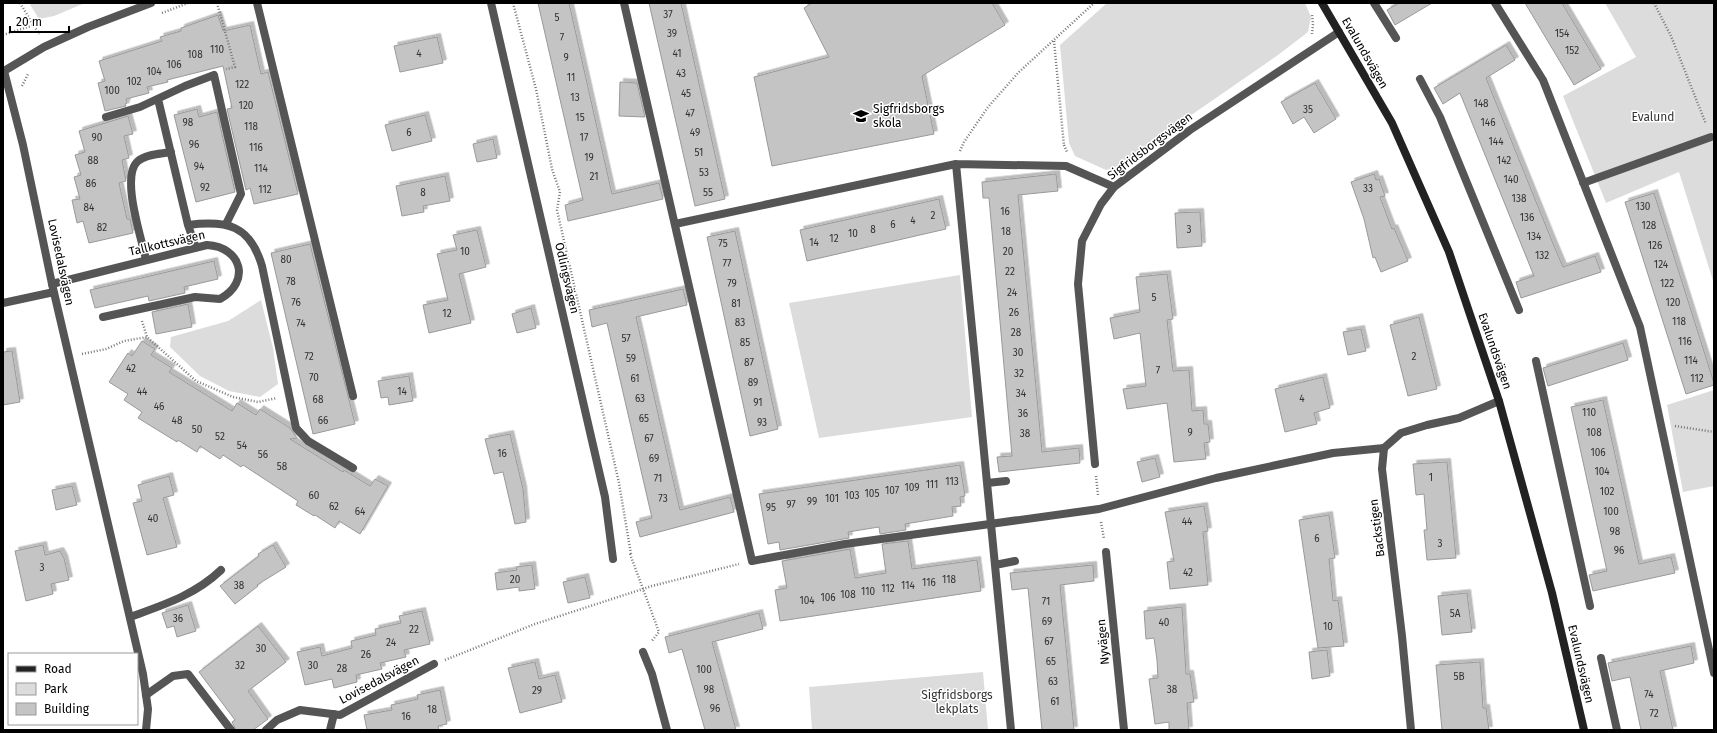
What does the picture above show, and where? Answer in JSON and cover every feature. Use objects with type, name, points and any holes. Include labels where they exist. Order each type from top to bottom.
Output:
[{"type":"street","name":"Lovisedalsvägen","points":[[146,730],[148,709],[143,674],[52,284],[23,144],[3,70],[44,47],[88,27],[151,3]]},
{"type":"street","points":[[257,3],[353,396]]},
{"type":"street","name":"Odlingsvägen","points":[[491,3],[605,497],[613,559]]},
{"type":"street","points":[[624,3],[752,561],[845,544],[1099,509],[1232,474],[1333,453],[1384,448],[1401,433],[1427,424],[1458,418],[1499,401]]},
{"type":"street","name":"Evalundsvägen","points":[[1322,3],[1392,123],[1449,252],[1499,401],[1552,593],[1584,730]]},
{"type":"street","points":[[1374,3],[1396,38]]},
{"type":"street","points":[[1495,3],[1543,80],[1640,327],[1714,673]]},
{"type":"street","name":"Sigfridsborgsvägen","points":[[1095,464],[1078,284],[1082,241],[1101,204],[1114,187],[1190,130],[1339,32]]},
{"type":"street","points":[[106,117],[158,100],[185,86],[214,75],[241,194],[226,224]]},
{"type":"street","points":[[1420,79],[1440,117],[1519,310]]},
{"type":"street","points":[[158,100],[188,225],[196,248]]},
{"type":"street","points":[[1584,183],[1711,137]]},
{"type":"street","points":[[146,260],[130,187],[131,174],[137,161],[149,156],[171,152]]},
{"type":"street","points":[[675,224],[956,164],[1066,166],[1114,187]]},
{"type":"street","points":[[956,164],[1011,730]]},
{"type":"street","points":[[188,225],[208,222],[226,224],[239,230],[252,241],[257,250],[296,428],[308,441],[353,468]]},
{"type":"street","name":"Tallkottsvägen","points":[[52,284],[208,244],[219,245],[235,257],[239,267],[239,276],[234,289],[220,299],[195,297],[103,317]]},
{"type":"street","points":[[3,303],[54,292]]},
{"type":"street","points":[[1536,361],[1590,606]]},
{"type":"street","name":"Backstigen","points":[[1384,448],[1382,469],[1402,636],[1411,730]]},
{"type":"street","points":[[987,483],[1006,481]]},
{"type":"street","name":"Nyvägen","points":[[1106,552],[1124,730]]},
{"type":"street","points":[[995,565],[1015,561]]},
{"type":"street","points":[[130,617],[176,600],[208,582],[221,570]]},
{"type":"street","points":[[643,652],[652,674],[667,730]]},
{"type":"street","points":[[1601,658],[1617,730]]},
{"type":"street","name":"Lovisedalsvägen","points":[[266,730],[277,720],[300,710],[340,715],[434,664]]},
{"type":"street","points":[[146,695],[173,676],[188,674],[231,730]]},
{"type":"street","name":"Lovisedalsvägen","points":[[330,730],[334,714]]},
{"type":"path","points":[[20,3],[39,34],[45,33]]},
{"type":"path","points":[[160,14],[188,3]]},
{"type":"path","points":[[214,75],[217,70],[235,67],[216,3]]},
{"type":"path","points":[[513,3],[536,89],[552,169],[560,192],[556,210],[619,483],[631,554],[659,632],[643,652]]},
{"type":"path","points":[[956,164],[964,142],[988,107],[1019,72],[1094,3]]},
{"type":"path","points":[[1654,3],[1671,36],[1711,137]]},
{"type":"path","points":[[3,35],[34,25]]},
{"type":"path","points":[[1054,41],[1066,166]]},
{"type":"path","points":[[20,92],[25,77],[30,72]]},
{"type":"path","points":[[139,309],[147,337],[196,381],[233,397],[258,402],[289,395]]},
{"type":"path","points":[[80,354],[106,349],[124,341],[147,337]]},
{"type":"path","points":[[1660,423],[1714,432]]},
{"type":"path","points":[[613,559],[631,554]]},
{"type":"path","points":[[434,664],[535,624],[643,589],[752,561]]},
{"type":"green space","points":[[29,3],[85,3],[54,16],[39,19]]},
{"type":"green space","points":[[1107,3],[1305,3],[1311,17],[1308,32],[1278,55],[1116,167],[1106,170],[1075,156],[1069,143],[1060,45]]},
{"type":"green space","name":"Evalund","points":[[1605,3],[1714,3],[1714,284],[1679,172],[1606,203],[1563,96],[1636,57]]},
{"type":"green space","points":[[960,275],[972,417],[819,438],[789,303]]},
{"type":"green space","points":[[261,300],[273,348],[278,384],[260,397],[229,391],[200,376],[170,347],[171,337],[228,321]]},
{"type":"green space","points":[[1714,390],[1714,486],[1683,492],[1667,405]]},
{"type":"green space","name":"Sigfridsborgs lekplats","points":[[983,672],[988,730],[812,730],[809,687]]},
{"type":"building","points":[[538,3],[569,3],[612,194],[659,183],[663,199],[568,221],[565,205],[583,200]]},
{"type":"building","points":[[649,3],[681,3],[725,199],[695,206]]},
{"type":"building","points":[[812,3],[992,3],[1005,25],[922,76],[934,134],[772,166],[754,77],[829,57],[804,8]]},
{"type":"building","points":[[1399,3],[1432,3],[1395,25],[1387,10]]},
{"type":"building","points":[[1525,3],[1562,3],[1601,69],[1574,85]]},
{"type":"building","points":[[218,15],[223,31],[250,25],[261,74],[268,72],[298,194],[254,204],[250,188],[246,190],[227,109],[232,108],[223,66],[167,80],[168,82],[147,87],[149,93],[126,99],[126,106],[105,111],[98,83],[105,81],[99,61],[162,41],[160,37],[181,31],[181,28]]},
{"type":"building","points":[[437,37],[443,63],[400,72],[394,46]]},
{"type":"building","points":[[1506,45],[1515,60],[1486,78],[1552,241],[1563,267],[1595,256],[1601,272],[1521,298],[1516,282],[1534,276],[1460,93],[1443,104],[1434,88]]},
{"type":"building","points":[[620,82],[637,83],[645,117],[619,116]]},
{"type":"building","points":[[1315,83],[1336,119],[1314,133],[1304,117],[1293,124],[1281,102]]},
{"type":"building","points":[[197,109],[199,117],[217,112],[235,192],[196,202],[174,115]]},
{"type":"building","points":[[425,115],[432,141],[392,151],[385,125]]},
{"type":"building","points":[[128,116],[133,134],[124,136],[129,158],[122,160],[126,181],[119,183],[127,219],[130,219],[133,233],[89,243],[83,221],[77,223],[72,200],[80,199],[74,177],[81,175],[75,155],[85,152],[79,131]]},
{"type":"building","points":[[493,139],[497,158],[477,162],[473,144]]},
{"type":"building","points":[[1056,174],[1058,191],[1018,195],[1042,452],[1079,448],[1080,463],[999,472],[997,457],[1012,456],[989,198],[983,198],[982,182]]},
{"type":"building","points":[[1374,174],[1376,180],[1379,179],[1385,196],[1380,197],[1392,229],[1394,228],[1408,261],[1381,272],[1375,257],[1373,258],[1364,219],[1351,182]]},
{"type":"building","points":[[445,176],[450,201],[423,206],[424,212],[402,216],[396,186]]},
{"type":"building","points":[[1654,193],[1714,383],[1714,385],[1686,394],[1625,202]]},
{"type":"building","points":[[939,199],[946,229],[807,261],[800,230]]},
{"type":"building","points":[[1200,212],[1202,246],[1177,248],[1175,213]]},
{"type":"building","points":[[477,230],[486,267],[459,274],[471,323],[429,333],[423,305],[448,300],[437,254],[457,250],[453,235]]},
{"type":"building","points":[[735,231],[778,429],[750,436],[707,237]]},
{"type":"building","points":[[310,244],[355,424],[313,434],[271,253]]},
{"type":"building","points":[[214,261],[218,279],[184,287],[185,293],[149,301],[148,296],[95,308],[90,290]]},
{"type":"building","points":[[1167,274],[1173,319],[1167,320],[1173,371],[1189,370],[1192,411],[1203,410],[1204,424],[1208,424],[1210,442],[1204,443],[1206,459],[1174,462],[1167,403],[1127,409],[1123,389],[1146,386],[1140,333],[1114,339],[1110,318],[1140,312],[1136,277]]},
{"type":"building","points":[[683,289],[687,305],[636,317],[680,510],[730,497],[734,512],[640,537],[636,522],[652,518],[607,323],[592,327],[589,310]]},
{"type":"building","points":[[188,304],[192,327],[156,334],[152,312]]},
{"type":"building","points":[[531,308],[536,328],[517,333],[512,314]]},
{"type":"building","points":[[1419,317],[1437,389],[1408,396],[1390,325]]},
{"type":"building","points":[[1361,329],[1366,351],[1348,355],[1343,332]]},
{"type":"building","points":[[142,341],[155,349],[151,355],[172,368],[169,372],[232,411],[237,403],[256,415],[260,409],[290,428],[297,438],[290,439],[343,472],[344,470],[370,486],[375,479],[388,486],[360,534],[339,521],[335,528],[315,515],[314,516],[296,505],[298,501],[243,465],[241,467],[223,455],[220,459],[200,446],[197,452],[178,440],[177,442],[138,418],[142,412],[124,400],[128,394],[109,382],[128,353],[132,356]]},
{"type":"building","points":[[1623,343],[1628,360],[1548,386],[1543,368]]},
{"type":"building","points":[[12,351],[20,402],[3,405],[3,352]]},
{"type":"building","points":[[409,376],[413,401],[389,405],[388,397],[381,398],[378,381]]},
{"type":"building","points":[[1323,377],[1330,408],[1314,413],[1317,424],[1285,432],[1275,389]]},
{"type":"building","points":[[1603,400],[1639,564],[1671,557],[1675,573],[1593,591],[1589,575],[1607,571],[1571,407]]},
{"type":"building","points":[[510,434],[523,489],[526,522],[515,524],[503,472],[494,474],[485,439]]},
{"type":"building","points":[[1155,458],[1160,477],[1142,482],[1137,462]]},
{"type":"building","points":[[1447,462],[1456,558],[1427,560],[1424,530],[1427,530],[1424,494],[1416,495],[1413,464]]},
{"type":"building","points":[[960,465],[965,496],[960,497],[961,506],[952,507],[953,516],[905,524],[906,530],[880,534],[879,527],[848,532],[849,538],[780,550],[779,542],[768,544],[759,494]]},
{"type":"building","points":[[169,476],[174,495],[163,498],[177,547],[147,555],[133,503],[142,501],[138,485]]},
{"type":"building","points":[[72,486],[77,505],[56,510],[52,490]]},
{"type":"building","points":[[1204,506],[1208,531],[1203,532],[1208,585],[1170,589],[1167,562],[1174,561],[1165,512]]},
{"type":"building","points":[[1329,515],[1335,558],[1329,559],[1333,601],[1338,600],[1344,646],[1318,648],[1299,520]]},
{"type":"building","points":[[908,541],[912,569],[977,560],[981,591],[780,621],[775,590],[787,588],[782,561],[850,549],[855,578],[886,573],[882,544]]},
{"type":"building","points":[[43,545],[45,555],[60,551],[64,558],[69,580],[51,584],[53,594],[26,601],[15,551]]},
{"type":"building","points":[[273,545],[286,567],[257,585],[258,586],[235,604],[220,586],[259,556],[258,554]]},
{"type":"building","points":[[532,565],[535,589],[519,591],[519,587],[497,590],[495,573],[517,570],[516,567]]},
{"type":"building","points":[[1093,565],[1094,581],[1060,585],[1074,730],[1042,730],[1028,588],[1012,590],[1010,573]]},
{"type":"building","points":[[585,577],[590,598],[568,603],[563,582]]},
{"type":"building","points":[[1467,593],[1472,632],[1442,635],[1438,596]]},
{"type":"building","points":[[188,605],[196,631],[177,637],[174,626],[167,628],[162,613]]},
{"type":"building","points":[[1182,607],[1186,674],[1190,674],[1194,702],[1187,703],[1189,730],[1169,730],[1169,722],[1155,724],[1149,679],[1158,678],[1157,660],[1154,638],[1146,639],[1144,611]]},
{"type":"building","points":[[422,611],[430,644],[404,650],[406,657],[380,663],[382,669],[356,675],[357,682],[334,688],[332,679],[305,685],[297,652],[320,647],[322,656],[352,648],[351,641],[376,635],[375,629],[401,623],[399,616]]},
{"type":"building","points":[[759,613],[763,629],[712,642],[736,730],[705,730],[682,649],[669,653],[665,637]]},
{"type":"building","points":[[258,626],[286,662],[248,691],[268,719],[253,730],[236,730],[232,722],[235,720],[199,672]]},
{"type":"building","points":[[1691,646],[1694,663],[1660,671],[1673,730],[1641,730],[1630,677],[1612,681],[1608,663]]},
{"type":"building","points":[[1327,650],[1330,676],[1312,679],[1309,652]]},
{"type":"building","points":[[535,662],[539,679],[555,675],[562,702],[520,713],[508,668]]},
{"type":"building","points":[[1480,662],[1483,708],[1486,708],[1489,730],[1442,730],[1436,665]]},
{"type":"building","points":[[440,690],[447,724],[438,726],[439,730],[367,730],[364,715],[392,710],[391,705],[418,699],[417,695]]},
{"type":"place","name":"Sigfridsborgs skola","points":[[861,116]]}]
